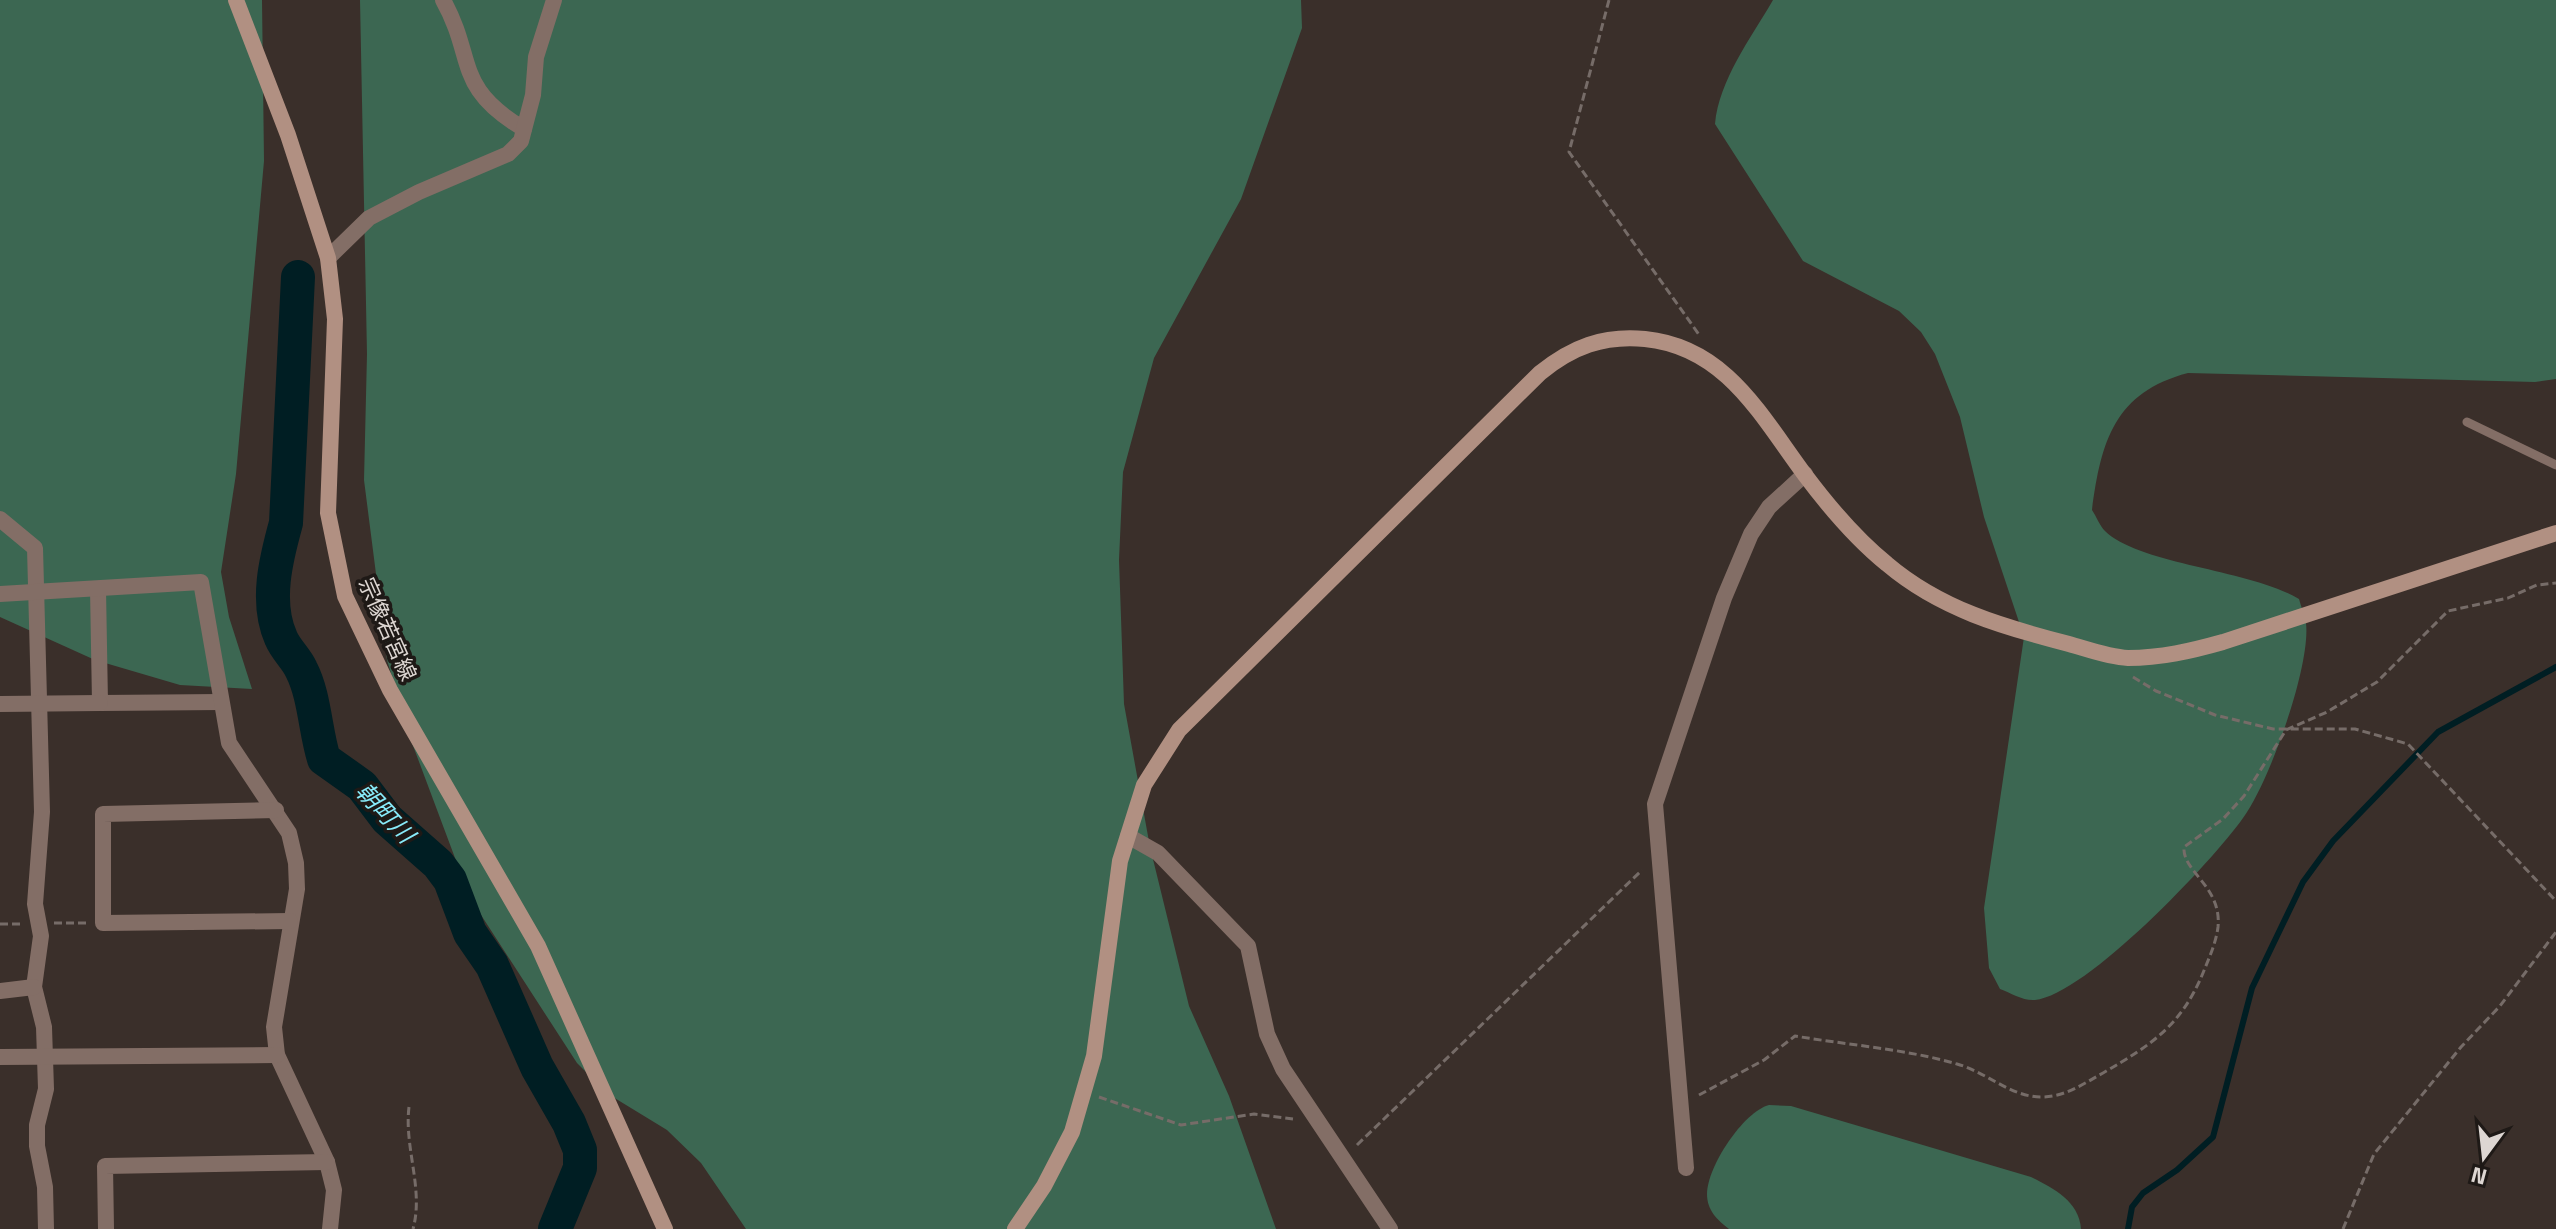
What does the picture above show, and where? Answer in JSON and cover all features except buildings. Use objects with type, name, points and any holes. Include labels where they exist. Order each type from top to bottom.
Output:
[{"type":"street","name":"宗像若宮線","points":[[236,0],[288,135],[328,258],[335,319],[328,513],[345,596],[390,690],[538,946],[665,1229]]},
{"type":"street","points":[[443,0],[473,87],[505,118],[524,129]]},
{"type":"street","points":[[328,258],[369,218],[419,192],[508,154],[521,141],[533,95],[536,57],[554,0]]},
{"type":"street","points":[[1015,1229],[1044,1186],[1072,1132],[1084,1092],[1094,1056],[1120,861],[1144,785],[1179,730],[1540,373],[1566,352],[1596,340],[1631,337],[1663,340],[1693,351],[1711,361],[1750,397],[1835,512],[1887,565],[1939,599],[1993,625],[2123,658],[2183,653],[2223,642],[2556,533]]},
{"type":"street","points":[[1686,1168],[1655,804],[1724,598],[1751,534],[1769,507],[1805,474]]},
{"type":"street","points":[[0,519],[35,548],[36,704],[42,812],[35,904],[41,936],[34,987],[44,1027],[46,1089],[37,1125],[37,1146],[45,1187],[46,1229]]},
{"type":"street","points":[[0,594],[201,582],[229,743],[250,779],[276,810],[289,833],[296,863],[297,889],[274,1027],[277,1055],[327,1162],[334,1190],[330,1229]]},
{"type":"street","points":[[98,589],[100,703]]},
{"type":"street","points":[[0,704],[221,702]]},
{"type":"street","points":[[276,810],[103,814],[103,923],[290,921]]},
{"type":"street","points":[[1128,836],[1158,853],[1248,946],[1267,1034],[1283,1069],[1390,1229]]},
{"type":"street","points":[[0,991],[34,987]]},
{"type":"street","points":[[0,1057],[277,1055]]},
{"type":"street","points":[[106,1229],[105,1166],[327,1162]]},
{"type":"lane","points":[[2467,422],[2556,465]]},
{"type":"path","points":[[1609,0],[1569,152],[1701,338]]},
{"type":"path","points":[[1682,1104],[1764,1060],[1795,1036],[1958,1064],[2017,1092],[2040,1097],[2067,1093],[2144,1049],[2173,1025],[2190,1002],[2213,948],[2218,926],[2211,889],[2186,861],[2184,847],[2223,819],[2244,796],[2286,730],[2327,712],[2377,682],[2448,611],[2508,598],[2537,585],[2556,583]]},
{"type":"path","points":[[2123,658],[2133,678],[2184,704],[2215,715],[2286,730],[2355,729],[2408,744],[2556,901]]},
{"type":"path","points":[[1342,1159],[1659,854]]},
{"type":"path","points":[[2343,1229],[2374,1154],[2500,1006],[2556,932]]},
{"type":"path","points":[[1084,1092],[1181,1125],[1254,1114],[1275,1114],[1320,1125]]},
{"type":"path","points":[[409,1107],[406,1132],[419,1208],[413,1229]]},
{"type":"green space","points":[[0,0],[262,0],[264,161],[236,474],[221,572],[229,617],[252,689],[180,685],[95,660],[0,617]]},
{"type":"green space","points":[[360,0],[1301,0],[1302,28],[1241,199],[1154,358],[1123,472],[1119,560],[1124,704],[1150,847],[1189,1006],[1229,1096],[1276,1229],[746,1229],[701,1163],[667,1130],[608,1094],[577,1063],[470,898],[412,743],[387,660],[364,480],[367,354]]},
{"type":"green space","points":[[1773,0],[2556,0],[2556,379],[2535,382],[2188,373],[2143,393],[2116,423],[2101,462],[2092,510],[2103,529],[2143,552],[2253,580],[2299,599],[2306,623],[2306,642],[2295,694],[2276,752],[2243,818],[2177,894],[2115,952],[2057,993],[2035,1000],[2000,989],[1989,968],[1984,908],[2024,637],[1984,517],[1960,417],[1935,354],[1921,332],[1899,311],[1803,261],[1715,124],[1729,75]]},
{"type":"green space","points":[[1769,1105],[1791,1106],[2031,1177],[2070,1203],[2081,1229],[1729,1229],[1717,1218],[1707,1200],[1713,1170],[1738,1129],[1748,1118]]},
{"type":"waterway","name":"朝町川","points":[[298,277],[286,523],[273,595],[276,624],[283,642],[306,679],[324,759],[362,786],[387,819],[438,864],[450,880],[470,933],[492,965],[537,1067],[569,1123],[580,1150],[580,1168],[555,1229]]},
{"type":"waterway","points":[[2128,1229],[2132,1207],[2143,1193],[2177,1170],[2213,1137],[2252,988],[2303,882],[2333,841],[2438,732],[2556,667]]}]
